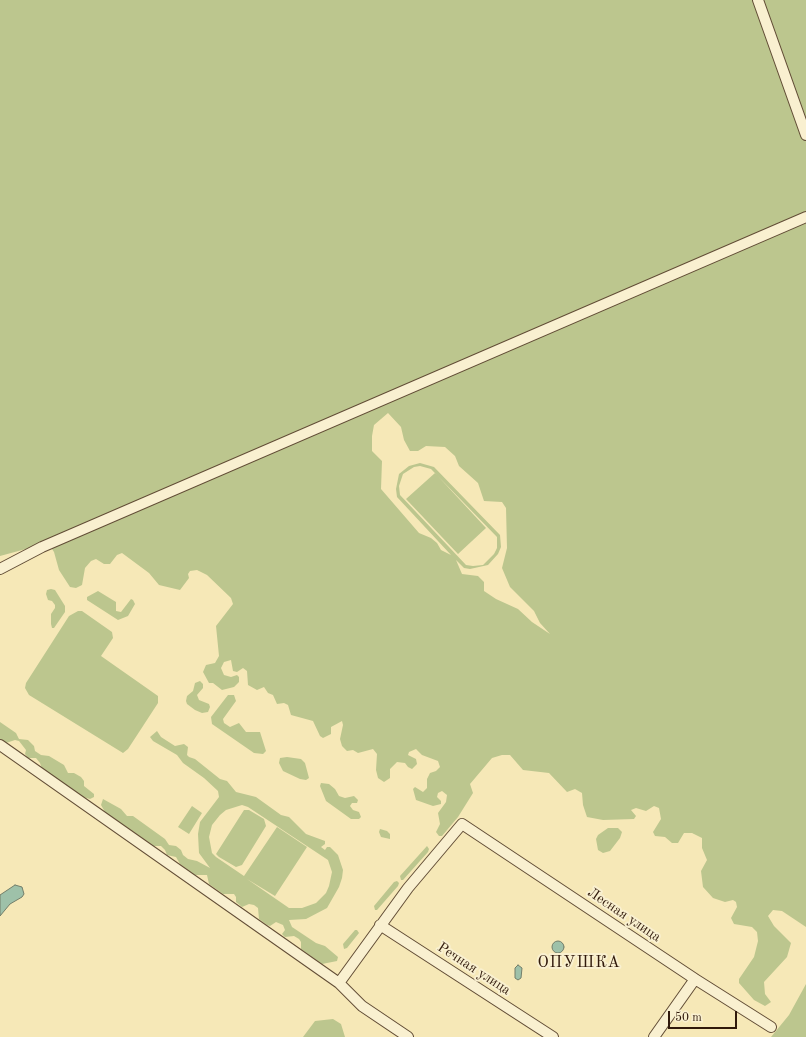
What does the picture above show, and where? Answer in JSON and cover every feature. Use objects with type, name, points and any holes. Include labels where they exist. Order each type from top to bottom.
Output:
[{"type":"street","points":[[758,0],[806,135]]},
{"type":"street","points":[[0,569],[42,547],[806,217]]},
{"type":"street","points":[[0,745],[338,983],[362,1006],[408,1037]]},
{"type":"street","name":"Лесная улица","points":[[380,926],[408,888],[462,824],[771,1028]]},
{"type":"street","points":[[338,983],[380,926]]},
{"type":"street","name":"Речная улица","points":[[380,926],[553,1037]]},
{"type":"street","points":[[654,1037],[695,979]]},
{"type":"shaded area","points":[[0,0],[806,0],[806,927],[782,911],[773,910],[768,916],[774,926],[791,943],[787,957],[764,982],[765,994],[771,1002],[765,1006],[754,1000],[739,983],[739,979],[754,957],[758,941],[757,932],[752,927],[734,924],[731,918],[737,907],[736,902],[733,900],[725,902],[713,898],[703,887],[701,871],[707,860],[702,848],[702,838],[692,833],[684,833],[678,843],[672,843],[665,837],[655,836],[653,832],[661,819],[659,808],[654,806],[646,811],[636,808],[631,810],[636,816],[634,819],[603,820],[587,817],[583,805],[582,793],[575,789],[567,792],[549,773],[523,770],[510,755],[502,755],[492,758],[470,784],[473,793],[458,817],[442,836],[439,836],[436,832],[440,824],[438,813],[446,802],[447,795],[442,791],[438,793],[437,797],[441,801],[441,804],[433,806],[416,800],[413,789],[415,787],[423,792],[427,788],[427,779],[430,773],[436,771],[440,767],[438,761],[422,755],[416,749],[409,752],[408,755],[416,759],[417,764],[412,769],[405,763],[397,762],[390,769],[390,778],[384,782],[378,778],[376,770],[377,754],[373,749],[358,753],[353,750],[347,751],[342,746],[340,739],[343,725],[342,721],[331,727],[331,734],[323,738],[320,736],[313,721],[291,715],[288,705],[284,703],[277,704],[273,695],[268,693],[264,687],[257,690],[248,685],[247,671],[243,668],[237,672],[233,671],[231,660],[224,662],[221,668],[224,675],[231,677],[237,675],[239,677],[239,682],[234,687],[222,690],[213,683],[209,683],[203,672],[206,665],[215,663],[219,656],[216,626],[233,604],[231,598],[207,575],[197,570],[190,571],[188,574],[189,578],[180,590],[159,585],[149,573],[122,553],[117,555],[110,564],[104,564],[96,559],[91,561],[85,568],[82,585],[76,588],[70,587],[59,570],[54,552],[48,543],[0,556]],"holes":[[[388,413],[401,427],[404,440],[410,451],[418,451],[426,446],[445,447],[455,456],[459,466],[478,483],[484,501],[502,502],[506,508],[507,548],[502,568],[510,587],[534,611],[540,623],[550,634],[532,622],[518,609],[496,599],[484,591],[484,582],[478,576],[462,574],[456,560],[464,568],[470,569],[488,565],[498,554],[501,547],[500,535],[434,467],[420,463],[409,466],[399,474],[396,489],[397,497],[451,555],[441,550],[437,543],[431,538],[419,533],[381,489],[382,461],[372,451],[372,436],[374,425]],[[420,466],[431,469],[497,537],[497,548],[494,554],[483,565],[466,565],[400,495],[399,486],[403,474],[414,467]]]},
{"type":"shaded area","points":[[435,473],[486,528],[458,554],[406,499]]},
{"type":"shaded area","points":[[47,590],[55,590],[65,606],[65,612],[54,628],[52,628],[51,624],[51,614],[55,608],[55,605],[52,601],[48,600],[46,594]]},
{"type":"shaded area","points":[[98,591],[116,602],[116,611],[121,612],[131,599],[135,604],[128,616],[118,620],[87,600],[87,597]]},
{"type":"shaded area","points":[[78,611],[82,611],[112,632],[113,638],[101,656],[158,696],[158,703],[128,749],[123,753],[29,695],[25,688],[26,683],[69,616]]},
{"type":"shaded area","points":[[200,681],[203,684],[203,688],[197,695],[199,700],[209,704],[210,707],[208,712],[202,713],[187,704],[186,701],[187,696],[193,691],[195,683]]},
{"type":"shaded area","points":[[228,695],[234,695],[236,701],[223,719],[224,723],[230,727],[239,723],[246,732],[260,732],[266,751],[263,754],[254,753],[212,724],[211,717]]},
{"type":"shaded area","points":[[0,722],[16,733],[19,739],[28,740],[34,746],[35,751],[41,755],[49,756],[64,765],[68,773],[74,773],[81,777],[84,781],[84,786],[94,794],[94,797],[90,799],[83,797],[42,769],[36,758],[28,758],[25,754],[26,750],[19,741],[15,740],[6,743],[0,739]]},
{"type":"shaded area","points":[[157,731],[161,737],[175,746],[184,744],[188,747],[187,755],[189,757],[195,759],[220,779],[227,781],[236,792],[256,797],[281,815],[289,817],[306,834],[325,841],[325,844],[321,847],[325,850],[327,847],[330,847],[338,855],[343,870],[342,878],[339,887],[327,908],[306,919],[289,920],[292,927],[316,943],[325,946],[338,957],[337,961],[322,964],[301,949],[301,942],[299,939],[294,936],[285,937],[282,934],[285,930],[283,925],[276,922],[270,926],[267,925],[259,919],[258,908],[254,905],[249,904],[242,907],[236,902],[236,897],[234,894],[223,894],[209,884],[207,875],[195,875],[180,864],[176,857],[167,855],[161,846],[154,846],[105,812],[101,805],[103,799],[121,809],[127,816],[133,816],[165,839],[169,845],[176,846],[188,859],[197,861],[210,868],[199,853],[198,834],[200,822],[219,797],[218,791],[204,778],[183,763],[177,755],[153,741],[150,737]],"holes":[[[242,805],[248,807],[328,860],[332,872],[329,886],[326,893],[316,903],[302,908],[289,908],[247,879],[275,896],[307,847],[277,827],[244,876],[212,853],[209,837],[212,825],[226,810]]]},
{"type":"shaded area","points":[[287,757],[301,759],[305,763],[309,778],[306,780],[300,779],[283,771],[279,763],[280,758]]},
{"type":"shaded area","points":[[321,783],[329,784],[335,789],[339,796],[345,798],[354,796],[358,800],[357,803],[352,803],[350,806],[353,810],[359,812],[361,817],[359,819],[351,819],[326,801],[320,786]]},
{"type":"shaded area","points":[[192,806],[202,813],[189,834],[178,827]]},
{"type":"shaded area","points":[[244,810],[249,810],[264,819],[266,826],[242,865],[236,867],[216,854]]},
{"type":"shaded area","points":[[608,828],[618,828],[622,832],[620,838],[610,851],[603,853],[598,850],[596,839],[598,835]]},
{"type":"shaded area","points":[[380,829],[387,831],[390,834],[390,839],[381,837],[379,832]]},
{"type":"shaded area","points":[[427,846],[429,849],[428,852],[403,880],[401,880],[400,876]]},
{"type":"shaded area","points":[[397,881],[399,883],[398,886],[377,910],[375,910],[374,906],[394,882]]},
{"type":"shaded area","points":[[15,885],[22,887],[24,894],[22,897],[10,904],[0,916],[0,895]]},
{"type":"shaded area","points":[[355,930],[359,933],[347,948],[344,949],[343,944]]},
{"type":"shaded area","points":[[556,941],[560,941],[564,947],[560,953],[556,953],[552,949],[552,945]]},
{"type":"shaded area","points":[[518,965],[522,968],[521,978],[518,980],[515,978],[515,968]]},
{"type":"shaded area","points":[[806,984],[806,1037],[771,1037],[789,1015]]},
{"type":"shaded area","points":[[333,1019],[341,1024],[345,1037],[303,1037],[315,1021]]},
{"type":"district","name":"ОПУШКА","points":[[579,963]]}]
